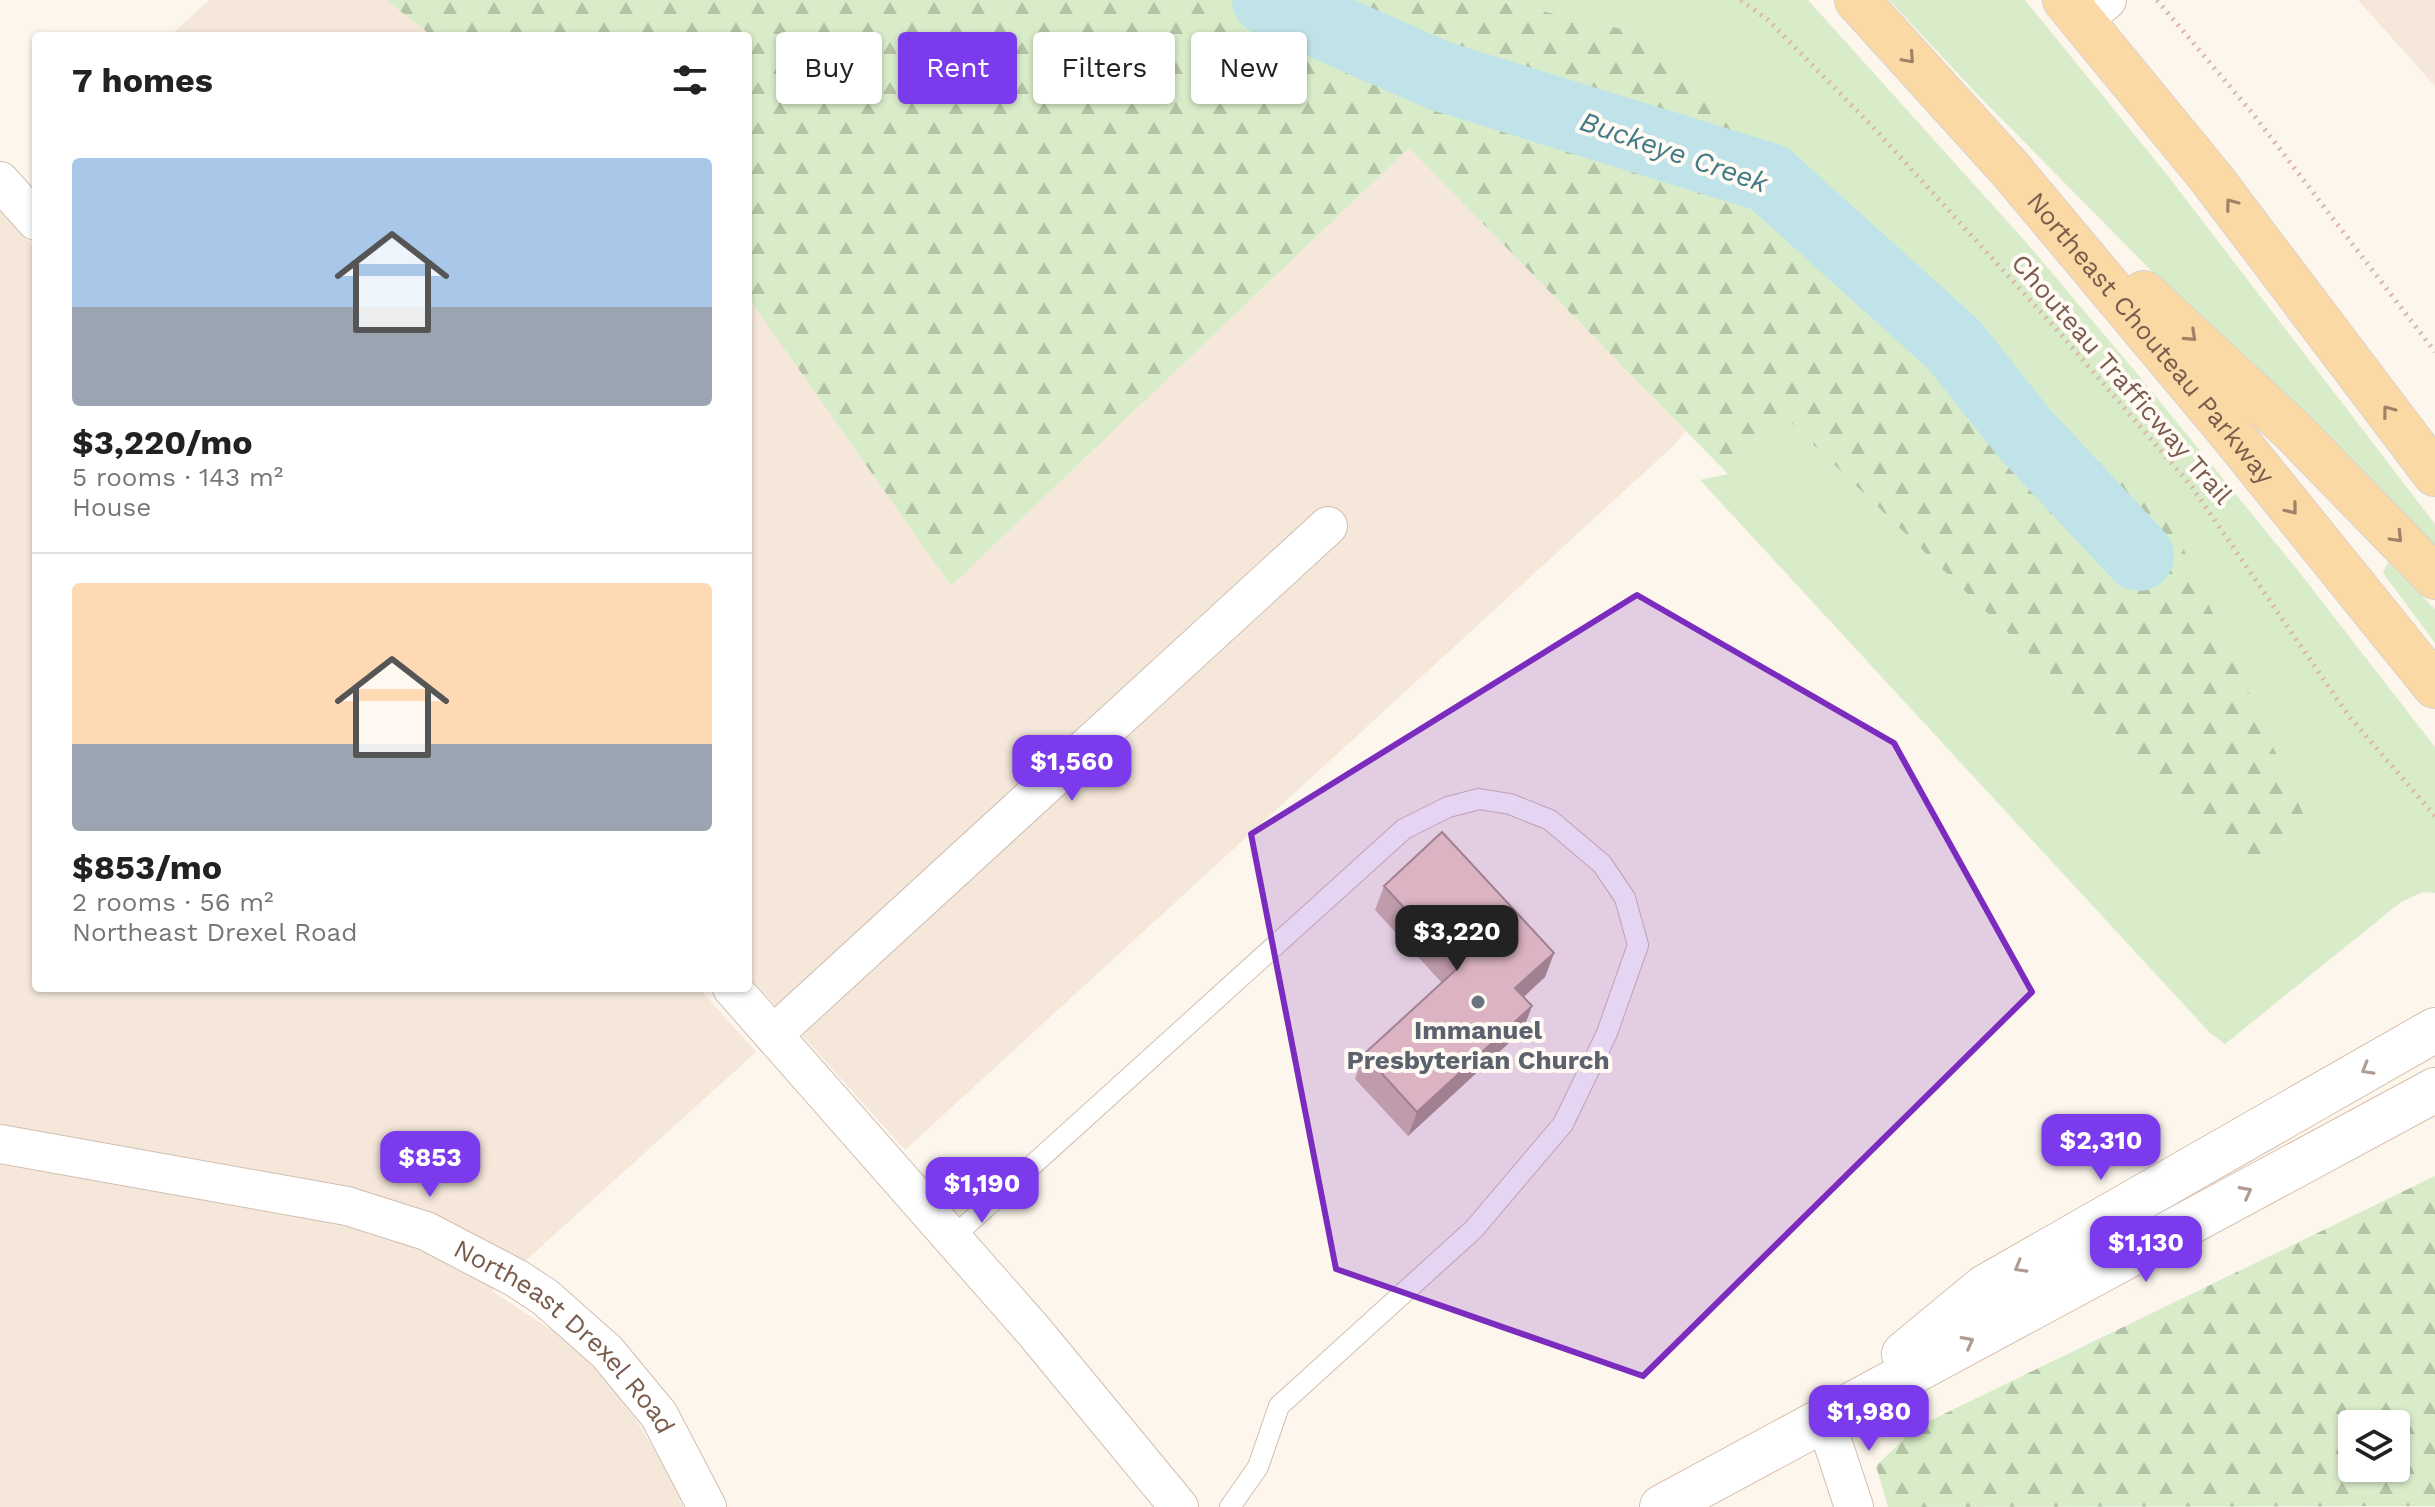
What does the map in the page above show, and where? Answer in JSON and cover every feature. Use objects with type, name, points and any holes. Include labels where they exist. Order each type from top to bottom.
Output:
[{"type":"main road","name":"Northeast Chouteau Parkway","points":[[1857,0],[2010,169],[2225,426],[2435,686]]},
{"type":"main road","points":[[2085,7],[2435,474]]},
{"type":"main road","points":[[2010,169],[2295,433],[2435,577]]},
{"type":"main road","points":[[1825,1419],[1985,1287],[2435,1030]]},
{"type":"main road","points":[[1662,1507],[2435,1090]]},
{"type":"street","points":[[0,181],[32,217]]},
{"type":"street","points":[[774,1034],[1328,526]]},
{"type":"street","points":[[736,992],[1033,1330],[1179,1507]]},
{"type":"street","name":"Northeast Drexel Road","points":[[0,1144],[347,1206],[426,1231],[516,1278],[545,1297],[607,1352],[659,1415],[707,1507]]},
{"type":"street","points":[[1825,1419],[1854,1507]]},
{"type":"lane","points":[[952,1238],[1404,829],[1448,807],[1479,799],[1510,804],[1550,820],[1602,864],[1625,898],[1638,945],[1607,1033],[1563,1124],[1474,1229],[1279,1406],[1258,1467],[1230,1507]]},
{"type":"path","name":"Chouteau Trafficway Trail","points":[[1741,0],[1768,20],[1873,127],[2058,331],[2192,487],[2348,715],[2435,816]]},
{"type":"path","points":[[2157,0],[2253,114],[2435,352]]},
{"type":"highlighted area","points":[[1637,595],[1894,743],[2032,992],[1643,1376],[1336,1269],[1251,834]]},
{"type":"shaded area","points":[[209,0],[386,0],[427,32],[174,32]]},
{"type":"shaded area","points":[[2358,0],[2435,0],[2435,86]]},
{"type":"shaded area","points":[[1409,148],[1686,431],[905,1150],[752,979],[752,303],[951,586]]},
{"type":"shaded area","points":[[0,210],[32,246],[32,992],[703,992],[756,1052],[492,1291],[559,1335],[599,1372],[634,1417],[670,1475],[683,1507],[0,1507]]},
{"type":"green space","points":[[386,0],[1493,0],[1640,33],[2175,530],[2311,831],[2246,863],[1787,419],[1728,474],[1409,148],[951,586],[752,303],[752,32],[427,32]]},
{"type":"green space","points":[[1493,0],[1808,0],[2025,241],[2135,371],[2296,568],[2435,747],[2435,893],[2423,892],[2401,902],[2225,1044],[2210,1033],[1700,480],[1728,474],[1787,419],[2246,863],[1640,33]]},
{"type":"green space","points":[[1889,0],[2025,0],[2168,176],[2435,524],[2435,559],[1978,95]]},
{"type":"green space","points":[[2388,562],[2435,609],[2435,643],[2383,573]]},
{"type":"green space","points":[[2435,1176],[2435,1506],[1888,1507],[1876,1466],[1915,1428]]},
{"type":"building","name":"Immanuel Presbyterian Church","points":[[1442,832],[1554,953],[1515,988],[1532,1006],[1417,1112],[1364,1054],[1459,967],[1384,886]]},
{"type":"waterway","name":"Buckeye Creek","points":[[1267,0],[1440,76],[1769,178],[1954,345],[2024,433],[2139,556]]},
{"type":"place","name":"Immanuel Presbyterian Church","points":[[1478,1002]]}]
